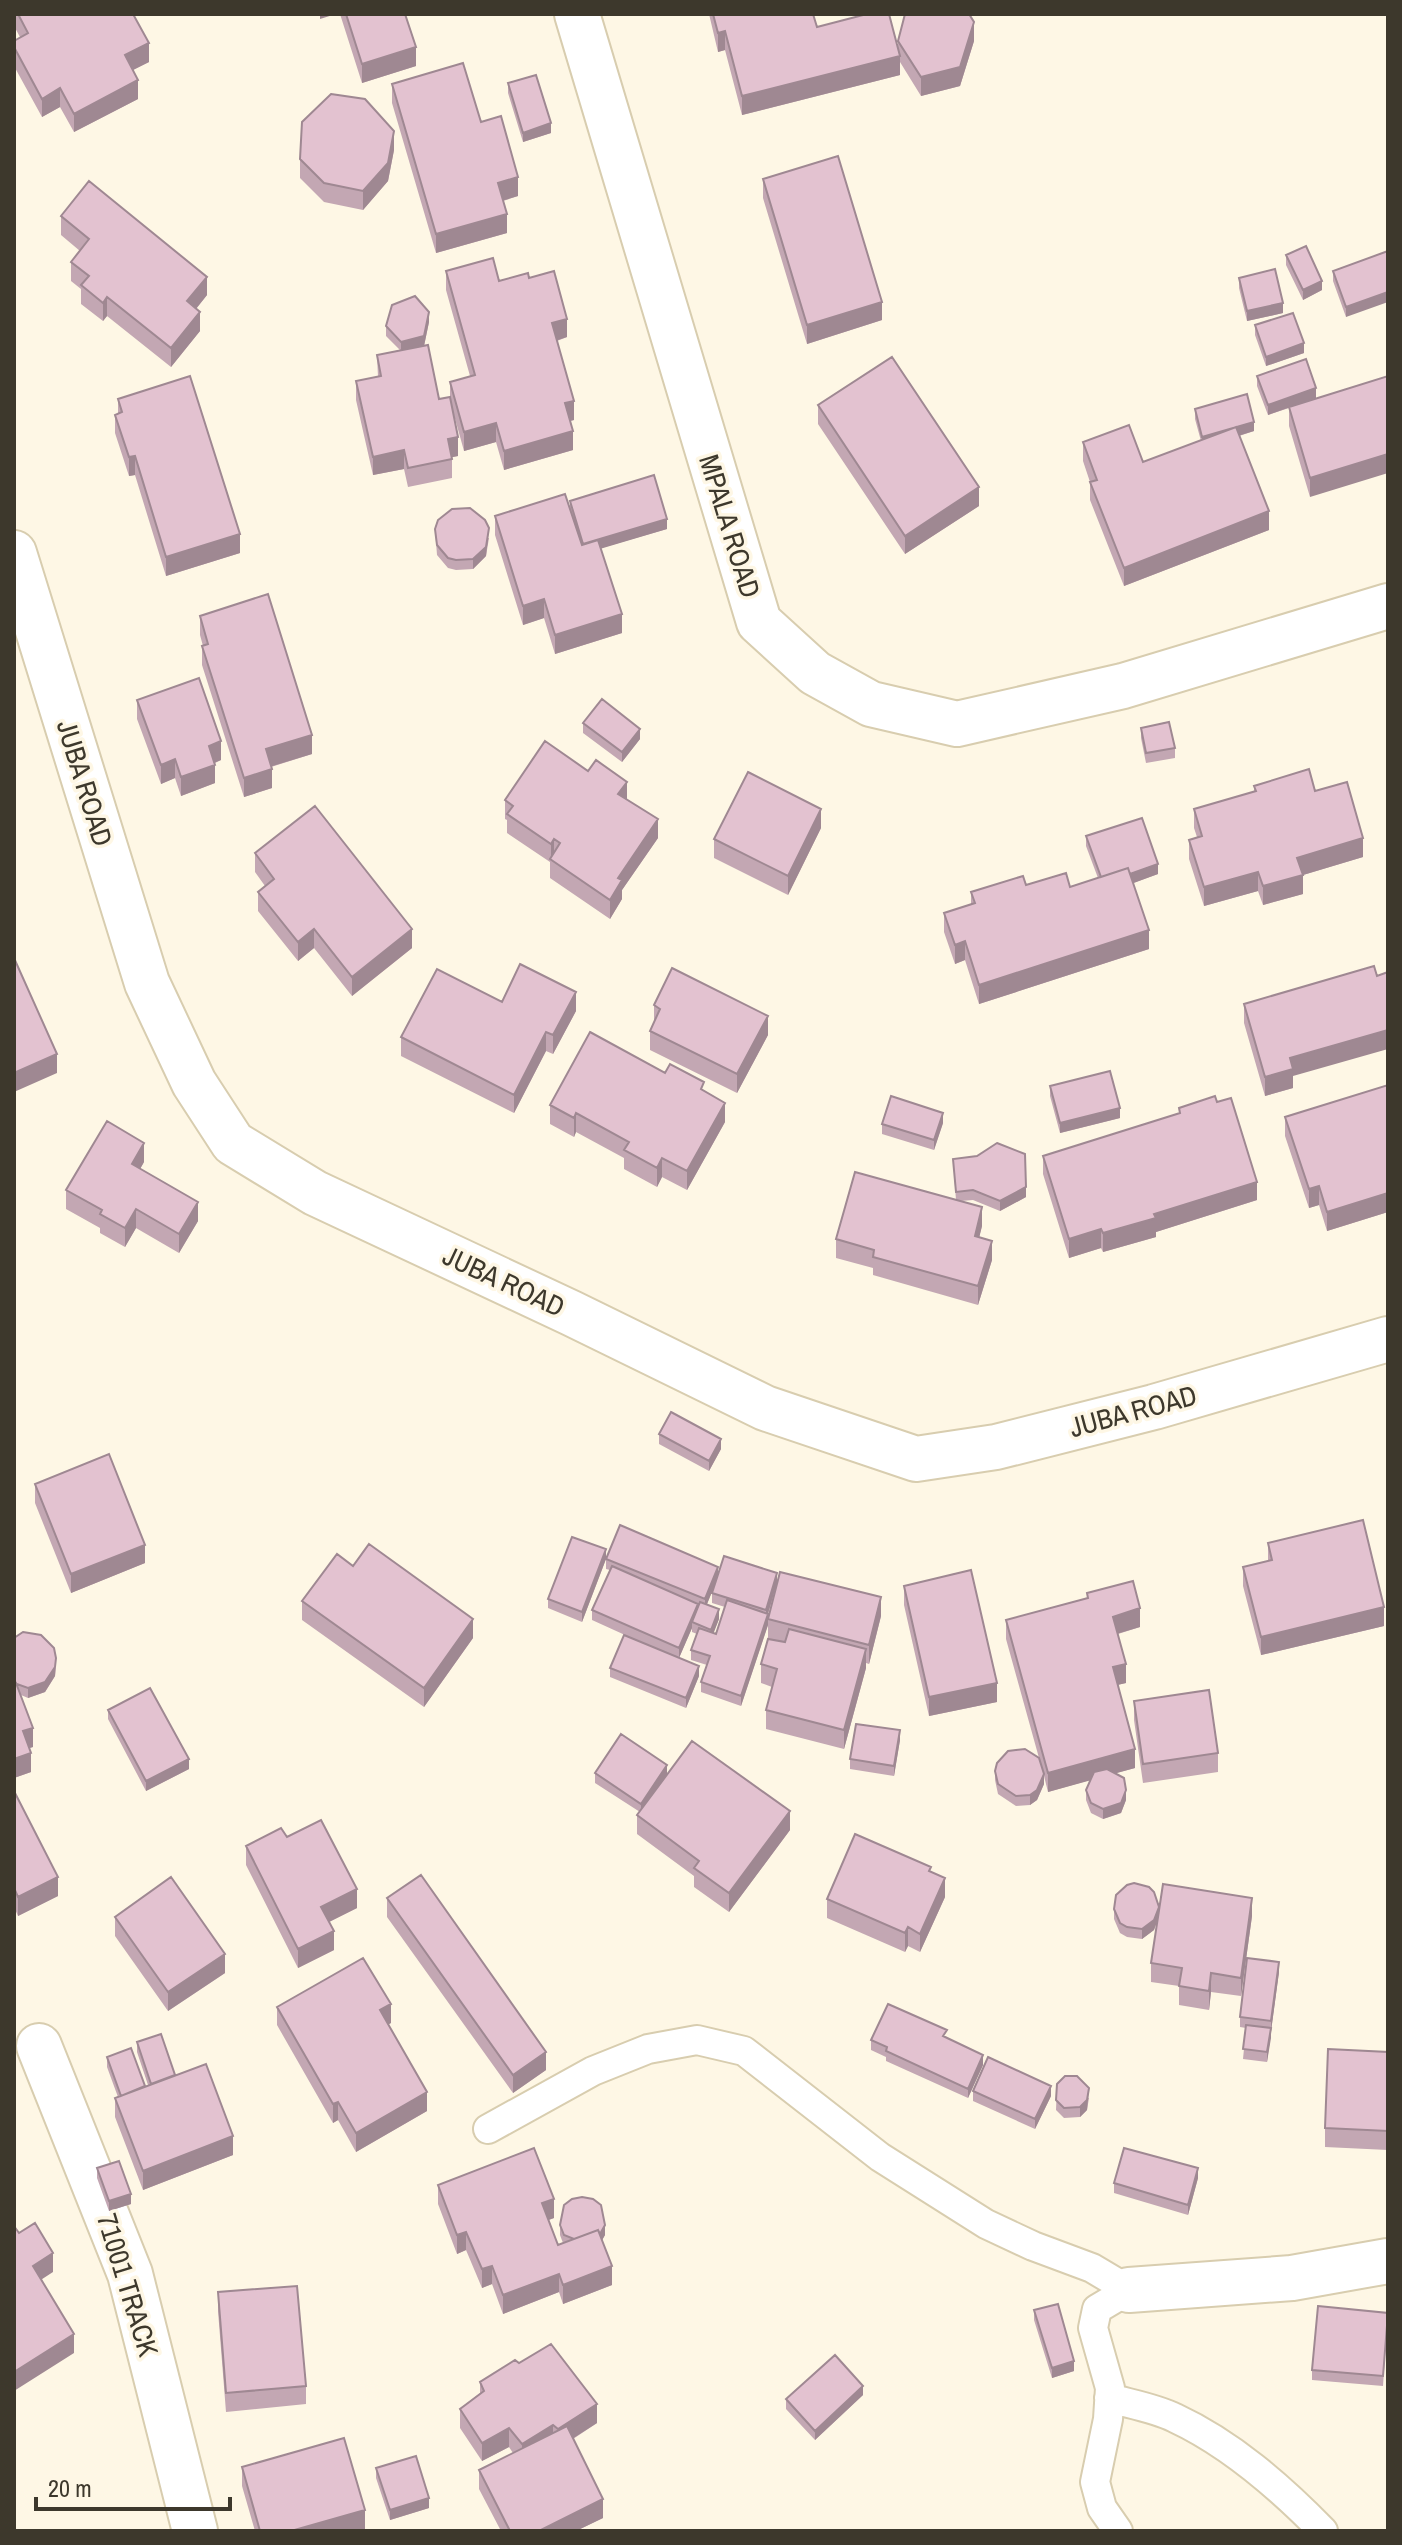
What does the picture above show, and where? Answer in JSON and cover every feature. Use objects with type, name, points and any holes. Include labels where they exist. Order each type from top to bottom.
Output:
[{"type":"street","name":"MPALA ROAD","points":[[577,14],[759,622],[815,673],[871,704],[957,724],[1123,686],[1388,606]]},
{"type":"street","name":"JUBA ROAD","points":[[14,553],[147,983],[194,1083],[233,1143],[315,1193],[765,1408],[916,1459],[996,1447],[1154,1407],[1388,1339]]},
{"type":"street","name":"71001 TRACK","points":[[39,2046],[130,2274],[195,2531]]},
{"type":"street","points":[[1129,2290],[1292,2278],[1388,2261]]},
{"type":"lane","points":[[488,2129],[593,2071],[648,2049],[697,2040],[744,2051],[880,2157],[986,2224],[1092,2268],[1129,2290],[1097,2309],[1093,2328],[1110,2388],[1108,2419],[1095,2482],[1102,2508],[1118,2531]]},
{"type":"lane","points":[[1109,2398],[1173,2417],[1221,2445],[1286,2493],[1323,2531]]},
{"type":"building","points":[[18,14],[133,14],[149,43],[125,55],[138,80],[74,114],[60,88],[42,99],[14,47],[14,41],[28,33]]},
{"type":"building","points":[[346,14],[405,14],[416,47],[362,64]]},
{"type":"building","points":[[713,14],[813,14],[817,27],[867,14],[889,14],[900,56],[742,96],[725,31],[718,33]]},
{"type":"building","points":[[905,14],[969,14],[974,22],[960,67],[921,77],[898,41]]},
{"type":"building","points":[[463,63],[481,122],[501,116],[518,177],[498,183],[507,214],[436,234],[392,84]]},
{"type":"building","points":[[536,75],[551,123],[523,133],[508,83]]},
{"type":"building","points":[[331,94],[365,99],[394,131],[388,163],[363,191],[324,183],[300,159],[302,122]]},
{"type":"building","points":[[838,156],[882,302],[807,325],[763,179]]},
{"type":"building","points":[[89,181],[207,277],[187,301],[200,312],[171,348],[107,297],[103,303],[81,285],[89,276],[71,262],[89,239],[61,216]]},
{"type":"building","points":[[1306,246],[1322,281],[1303,290],[1286,255]]},
{"type":"building","points":[[1388,251],[1388,292],[1346,307],[1333,271]]},
{"type":"building","points":[[493,258],[499,281],[528,273],[529,278],[554,271],[567,319],[552,323],[574,401],[565,403],[573,431],[504,451],[496,423],[464,432],[450,382],[475,375],[446,271]]},
{"type":"building","points":[[1275,269],[1283,303],[1247,311],[1239,278]]},
{"type":"building","points":[[415,296],[429,312],[424,336],[401,342],[386,326],[392,305]]},
{"type":"building","points":[[1293,313],[1304,343],[1266,357],[1255,325]]},
{"type":"building","points":[[428,345],[439,399],[450,397],[458,437],[448,439],[452,459],[408,468],[404,450],[373,457],[356,381],[381,376],[377,355]]},
{"type":"building","points":[[892,357],[979,487],[905,536],[818,405]]},
{"type":"building","points":[[1306,359],[1316,388],[1268,405],[1257,376]]},
{"type":"building","points":[[190,376],[240,534],[166,557],[135,456],[129,457],[115,415],[122,412],[118,399]]},
{"type":"building","points":[[1388,376],[1388,454],[1310,478],[1289,407]]},
{"type":"building","points":[[1247,394],[1254,422],[1202,437],[1195,409]]},
{"type":"building","points":[[1129,425],[1143,462],[1236,427],[1269,511],[1124,568],[1090,482],[1097,480],[1083,442]]},
{"type":"building","points":[[654,475],[667,519],[583,544],[570,501]]},
{"type":"building","points":[[565,494],[582,545],[598,540],[622,614],[555,635],[544,599],[523,606],[495,516]]},
{"type":"building","points":[[470,508],[485,520],[489,528],[486,547],[473,559],[448,558],[437,545],[435,529],[438,520],[452,509]]},
{"type":"building","points":[[268,594],[312,735],[266,749],[272,769],[244,778],[202,646],[208,644],[200,616]]},
{"type":"building","points":[[199,678],[221,741],[209,746],[215,765],[181,777],[175,759],[161,765],[137,700]]},
{"type":"building","points":[[602,699],[640,729],[622,752],[583,723]]},
{"type":"building","points":[[1169,722],[1175,748],[1146,753],[1141,728]]},
{"type":"building","points":[[545,741],[588,771],[596,760],[627,782],[618,794],[658,819],[618,878],[622,880],[610,900],[550,859],[560,843],[554,839],[551,844],[507,814],[513,806],[505,800]]},
{"type":"building","points":[[1309,769],[1315,791],[1347,782],[1363,838],[1297,858],[1303,875],[1263,886],[1258,872],[1204,887],[1189,840],[1202,836],[1194,809],[1256,791],[1254,786]]},
{"type":"building","points":[[748,772],[821,809],[788,876],[714,839]]},
{"type":"building","points":[[315,806],[412,929],[352,977],[314,929],[298,942],[258,892],[274,879],[255,853]]},
{"type":"building","points":[[1142,818],[1158,864],[1130,874],[1128,868],[1101,877],[1086,836]]},
{"type":"building","points":[[1128,868],[1149,930],[979,985],[965,941],[955,945],[944,913],[975,903],[971,892],[1023,876],[1026,885],[1066,873],[1070,887]]},
{"type":"building","points":[[14,958],[57,1054],[14,1073]]},
{"type":"building","points":[[520,964],[576,992],[553,1035],[546,1032],[514,1095],[401,1037],[437,969],[502,1002]]},
{"type":"building","points":[[1374,966],[1377,976],[1388,972],[1388,1030],[1290,1058],[1293,1069],[1265,1077],[1244,1004]]},
{"type":"building","points":[[672,968],[768,1016],[737,1074],[650,1031],[660,1009],[654,1005]]},
{"type":"building","points":[[590,1032],[665,1073],[670,1064],[704,1082],[701,1089],[725,1103],[687,1171],[662,1158],[657,1168],[624,1150],[629,1142],[576,1113],[574,1118],[550,1105]]},
{"type":"building","points":[[1110,1071],[1120,1108],[1060,1123],[1050,1086]]},
{"type":"building","points":[[1388,1085],[1388,1193],[1327,1212],[1319,1186],[1309,1189],[1285,1117]]},
{"type":"building","points":[[891,1096],[943,1113],[934,1140],[882,1124]]},
{"type":"building","points":[[1215,1096],[1217,1102],[1231,1098],[1257,1182],[1154,1214],[1156,1218],[1069,1239],[1043,1156],[1180,1113],[1179,1108]]},
{"type":"building","points":[[107,1121],[144,1143],[132,1164],[198,1202],[179,1234],[136,1209],[125,1228],[100,1214],[102,1210],[66,1190]]},
{"type":"building","points":[[997,1143],[1025,1154],[1026,1187],[1000,1201],[973,1190],[956,1192],[953,1159],[977,1156]]},
{"type":"building","points":[[855,1172],[982,1207],[975,1236],[992,1241],[978,1286],[873,1257],[874,1250],[836,1239]]},
{"type":"building","points":[[671,1412],[721,1439],[709,1461],[659,1434]]},
{"type":"building","points":[[109,1454],[145,1545],[71,1574],[35,1484]]},
{"type":"building","points":[[1363,1520],[1384,1607],[1261,1637],[1243,1567],[1272,1560],[1268,1543]]},
{"type":"building","points":[[620,1525],[718,1567],[705,1599],[606,1559]]},
{"type":"building","points":[[572,1537],[606,1549],[582,1612],[548,1599]]},
{"type":"building","points":[[369,1544],[473,1619],[424,1688],[302,1601],[337,1554],[353,1566]]},
{"type":"building","points":[[724,1556],[777,1573],[766,1610],[712,1593]]},
{"type":"building","points":[[612,1566],[698,1604],[679,1648],[592,1610]]},
{"type":"building","points":[[971,1570],[997,1683],[929,1697],[904,1586]]},
{"type":"building","points":[[780,1572],[881,1597],[869,1645],[768,1619]]},
{"type":"building","points":[[1133,1581],[1140,1608],[1113,1617],[1126,1664],[1113,1667],[1135,1749],[1048,1773],[1006,1620],[1088,1598],[1087,1593]]},
{"type":"building","points":[[727,1600],[768,1614],[741,1696],[701,1682],[710,1656],[691,1650],[699,1628],[716,1634]]},
{"type":"building","points":[[700,1602],[719,1609],[711,1630],[692,1622]]},
{"type":"building","points":[[789,1629],[866,1649],[844,1730],[766,1710],[777,1669],[761,1664],[768,1639],[785,1642]]},
{"type":"building","points":[[23,1632],[41,1635],[54,1648],[56,1658],[55,1667],[45,1682],[28,1688],[14,1683],[14,1638]]},
{"type":"building","points":[[624,1635],[699,1666],[686,1698],[610,1668]]},
{"type":"building","points":[[14,1684],[33,1728],[23,1731],[31,1753],[14,1759]]},
{"type":"building","points":[[150,1688],[189,1759],[146,1781],[108,1710]]},
{"type":"building","points":[[1209,1690],[1218,1753],[1143,1764],[1134,1701]]},
{"type":"building","points":[[856,1724],[900,1730],[894,1766],[850,1759]]},
{"type":"building","points":[[621,1734],[667,1765],[641,1804],[595,1773]]},
{"type":"building","points":[[692,1741],[790,1811],[729,1893],[694,1868],[699,1861],[637,1815]]},
{"type":"building","points":[[1025,1749],[1039,1758],[1044,1774],[1037,1790],[1030,1795],[1016,1796],[998,1784],[995,1771],[997,1763],[1008,1751]]},
{"type":"building","points":[[1107,1769],[1124,1778],[1126,1790],[1121,1803],[1103,1809],[1091,1803],[1086,1790],[1094,1772]]},
{"type":"building","points":[[14,1791],[58,1877],[18,1897],[14,1888]]},
{"type":"building","points":[[321,1820],[357,1889],[321,1907],[334,1931],[298,1949],[246,1846],[281,1828],[287,1837]]},
{"type":"building","points":[[855,1834],[931,1867],[929,1871],[945,1878],[920,1934],[908,1927],[905,1933],[827,1899]]},
{"type":"building","points":[[421,1875],[546,2052],[513,2075],[387,1898]]},
{"type":"building","points":[[171,1877],[225,1954],[168,1992],[115,1917]]},
{"type":"building","points":[[1134,1883],[1149,1887],[1159,1907],[1154,1920],[1142,1929],[1120,1923],[1114,1909],[1116,1895]]},
{"type":"building","points":[[1163,1884],[1252,1898],[1241,1978],[1211,1973],[1209,1991],[1179,1986],[1182,1968],[1151,1963]]},
{"type":"building","points":[[363,1958],[391,2004],[380,2010],[427,2092],[356,2133],[338,2102],[333,2104],[277,2007]]},
{"type":"building","points":[[1247,1958],[1279,1962],[1271,2021],[1240,2017]]},
{"type":"building","points":[[888,2004],[947,2030],[943,2036],[983,2055],[968,2089],[886,2051],[887,2047],[871,2040]]},
{"type":"building","points":[[1246,2025],[1271,2028],[1267,2052],[1243,2049]]},
{"type":"building","points":[[161,2034],[175,2075],[151,2084],[137,2042]]},
{"type":"building","points":[[131,2048],[145,2086],[121,2096],[107,2057]]},
{"type":"building","points":[[1328,2049],[1388,2052],[1388,2131],[1325,2128]]},
{"type":"building","points":[[988,2057],[1051,2086],[1035,2119],[973,2091]]},
{"type":"building","points":[[206,2064],[233,2136],[143,2171],[115,2098]]},
{"type":"building","points":[[1065,2076],[1077,2076],[1089,2088],[1087,2100],[1080,2107],[1064,2108],[1056,2100],[1057,2084]]},
{"type":"building","points":[[534,2148],[554,2199],[542,2203],[558,2245],[598,2230],[612,2266],[563,2285],[559,2274],[503,2295],[492,2266],[482,2269],[466,2232],[457,2235],[438,2185]]},
{"type":"building","points":[[1124,2148],[1198,2168],[1188,2205],[1114,2183]]},
{"type":"building","points":[[119,2161],[131,2194],[109,2201],[97,2168]]},
{"type":"building","points":[[582,2197],[593,2199],[601,2205],[605,2225],[600,2234],[598,2230],[574,2239],[564,2235],[560,2225],[564,2205]]},
{"type":"building","points":[[35,2223],[53,2253],[33,2266],[74,2334],[14,2372],[14,2226],[19,2233]]},
{"type":"building","points":[[297,2286],[306,2386],[226,2393],[218,2292]]},
{"type":"building","points":[[1058,2304],[1074,2361],[1052,2368],[1034,2310]]},
{"type":"building","points":[[1318,2306],[1388,2313],[1383,2376],[1312,2370]]},
{"type":"building","points":[[551,2344],[597,2404],[558,2429],[553,2425],[522,2444],[509,2428],[482,2443],[460,2409],[484,2391],[480,2382],[515,2360],[519,2363]]},
{"type":"building","points":[[835,2355],[863,2386],[815,2431],[786,2399]]},
{"type":"building","points":[[567,2426],[603,2499],[539,2531],[510,2531],[479,2470]]},
{"type":"building","points":[[344,2438],[365,2510],[291,2531],[260,2531],[242,2467]]},
{"type":"building","points":[[416,2456],[429,2498],[390,2510],[376,2468]]}]
